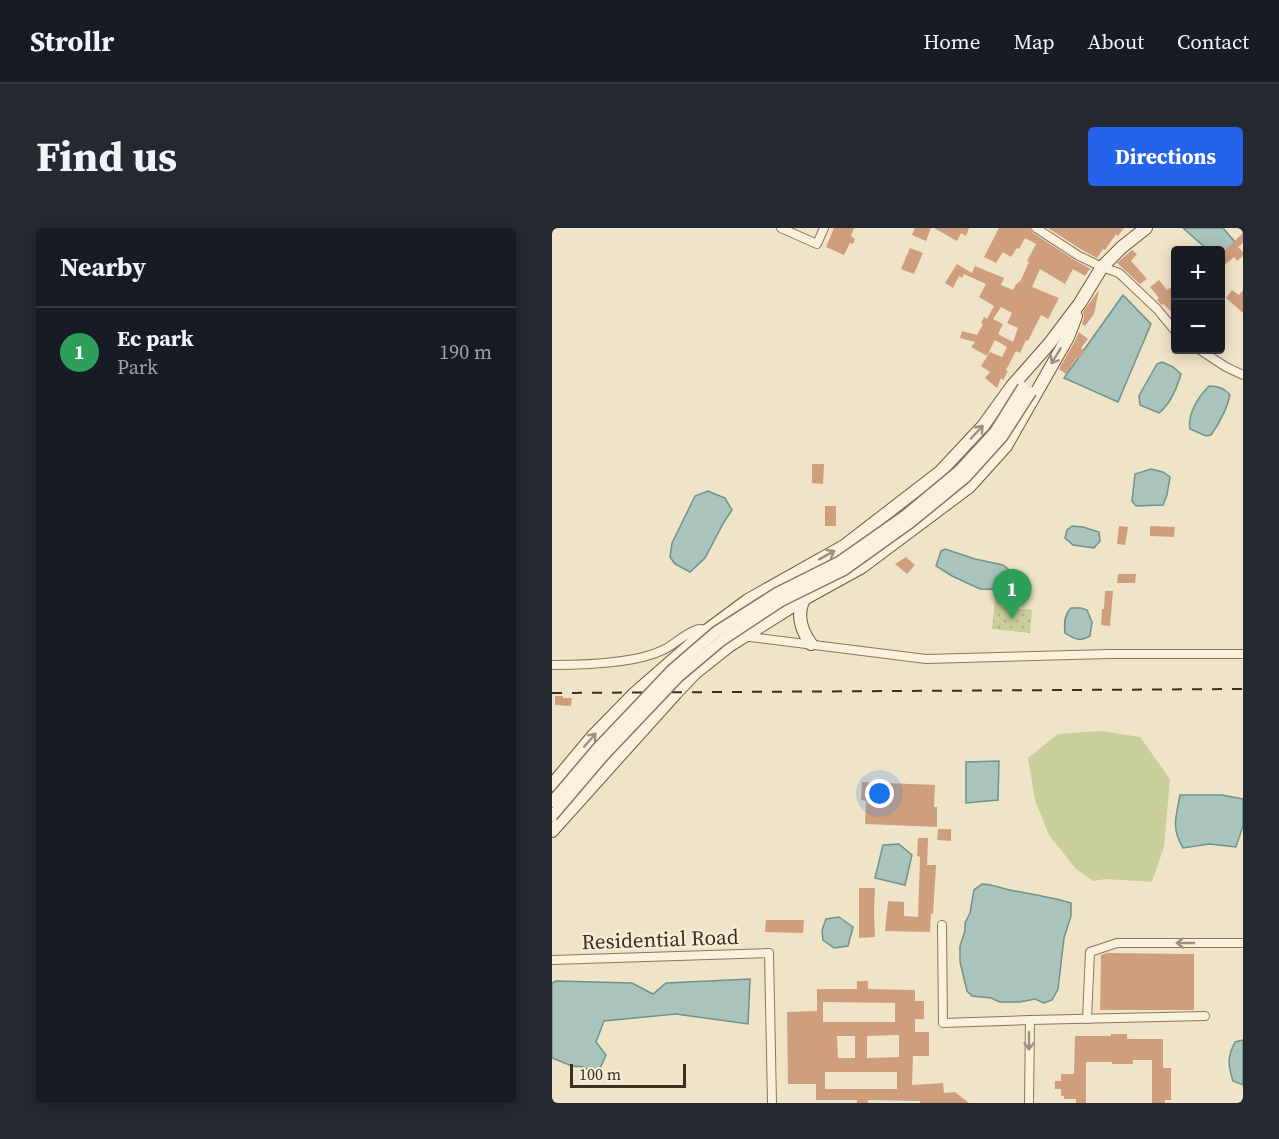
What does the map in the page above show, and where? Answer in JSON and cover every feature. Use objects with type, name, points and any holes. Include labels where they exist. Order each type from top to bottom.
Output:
[{"type":"main road","points":[[552,785],[592,737],[635,693],[706,631],[748,600],[844,546],[940,471],[983,426],[1012,386],[1037,359],[1080,303],[1102,267],[1146,228]]},
{"type":"main road","points":[[552,831],[695,673],[729,646],[804,599],[862,567],[969,487],[1006,446],[1068,338],[1080,303]]},
{"type":"main road","points":[[804,599],[800,607],[800,617],[803,632],[810,644]]},
{"type":"street","points":[[781,228],[817,244],[824,228]]},
{"type":"street","points":[[1036,228],[1079,256],[1119,273],[1157,309],[1171,328]]},
{"type":"street","points":[[1206,354],[1243,375]]},
{"type":"street","points":[[552,802],[597,749],[672,670],[716,632],[777,593],[839,562],[906,515],[960,470],[995,432],[1027,389],[1002,437],[966,477],[911,522],[844,570],[782,601],[722,640],[678,677],[604,755],[552,816]]},
{"type":"street","points":[[552,665],[630,660],[651,655],[700,629],[744,637],[926,659],[1109,654],[1243,654]]},
{"type":"street","points":[[942,925],[943,1023],[1205,1016]]},
{"type":"street","points":[[1088,1019],[1090,952],[1117,943],[1243,943]]},
{"type":"street","name":"Residential Road","points":[[552,960],[769,953],[772,1103]]},
{"type":"street","points":[[1029,1103],[1030,1020]]},
{"type":"green space","points":[[995,599],[1012,608],[1032,610],[1030,633],[992,629]]},
{"type":"green space","points":[[1101,731],[1140,737],[1170,779],[1164,847],[1152,882],[1106,879],[1093,881],[1076,869],[1049,835],[1035,800],[1028,758],[1058,734]]},
{"type":"water","points":[[1183,228],[1223,228],[1235,242],[1225,252],[1225,246],[1203,246]]},
{"type":"water","points":[[1123,295],[1151,324],[1118,402],[1064,378]]},
{"type":"water","points":[[1162,362],[1181,374],[1173,395],[1159,413],[1140,405],[1139,396],[1157,364]]},
{"type":"water","points":[[1209,386],[1221,388],[1230,395],[1220,421],[1211,435],[1206,436],[1190,429],[1190,417],[1201,395]]},
{"type":"water","points":[[1151,469],[1163,472],[1170,477],[1163,505],[1136,506],[1132,501],[1135,474]]},
{"type":"water","points":[[708,491],[725,498],[732,510],[705,558],[690,572],[675,564],[670,557],[672,543],[695,496]]},
{"type":"water","points":[[1072,526],[1099,532],[1100,541],[1094,548],[1073,545],[1065,538],[1067,530]]},
{"type":"water","points":[[945,549],[1003,565],[1018,577],[1012,590],[980,589],[952,576],[936,566],[941,551]]},
{"type":"water","points":[[1071,608],[1087,610],[1092,622],[1090,636],[1077,639],[1065,633],[1065,620]]},
{"type":"water","points":[[999,761],[998,800],[966,803],[966,762]]},
{"type":"water","points":[[1180,795],[1222,795],[1243,799],[1243,826],[1236,847],[1209,844],[1183,848],[1176,828]]},
{"type":"water","points":[[899,844],[912,855],[905,885],[875,878],[883,845]]},
{"type":"water","points":[[982,884],[1071,903],[1071,916],[1064,938],[1058,989],[1052,1000],[1044,1003],[1035,999],[1000,1002],[991,998],[972,996],[967,991],[960,962],[960,946],[974,890]]},
{"type":"water","points":[[839,917],[853,927],[848,946],[834,948],[823,940],[822,930],[826,919]]},
{"type":"water","points":[[750,979],[748,1024],[676,1014],[604,1021],[596,1042],[606,1055],[597,1075],[583,1067],[572,1066],[552,1058],[552,983],[556,981],[632,983],[653,994],[666,983]]},
{"type":"water","points":[[1243,1040],[1243,1085],[1233,1081],[1229,1061],[1235,1042]]},
{"type":"building","points":[[834,228],[854,228],[851,236],[855,239],[853,244],[850,243],[844,255],[826,247]]},
{"type":"building","points":[[915,228],[931,228],[926,241],[912,235]]},
{"type":"building","points":[[934,228],[969,228],[966,236],[961,233],[957,241]]},
{"type":"building","points":[[999,228],[1030,228],[1033,233],[1091,269],[1085,276],[1073,269],[1065,284],[1040,269],[1032,287],[1059,298],[1048,319],[1041,315],[1020,353],[1016,351],[1006,370],[1008,371],[1003,380],[1001,378],[997,388],[985,378],[990,372],[981,366],[990,352],[1002,357],[1007,347],[995,340],[987,356],[971,347],[975,342],[960,338],[962,331],[977,335],[984,317],[987,319],[994,306],[979,297],[986,284],[964,274],[962,278],[959,276],[953,288],[945,283],[957,264],[972,273],[975,266],[1004,278],[1001,285],[1013,290],[1020,282],[1036,244],[1025,238],[1011,257],[1003,252],[996,263],[984,257]],"holes":[[[1001,307],[1012,313],[1007,323],[1018,328],[1013,342],[998,334],[1003,324],[993,319]]]},
{"type":"building","points":[[1048,228],[1124,228],[1118,236],[1116,234],[1097,258]]},
{"type":"building","points":[[1243,233],[1243,243],[1238,247],[1243,252],[1243,256],[1237,261],[1234,257],[1225,265],[1225,250]]},
{"type":"building","points":[[910,248],[923,253],[914,274],[901,269]]},
{"type":"building","points":[[1132,250],[1137,254],[1131,261],[1147,279],[1140,284],[1117,263]]},
{"type":"building","points":[[1159,280],[1167,290],[1171,287],[1171,311],[1157,300],[1159,298],[1150,287]]},
{"type":"building","points":[[1099,290],[1094,314],[1085,326],[1082,324],[1083,312]]},
{"type":"building","points":[[1232,290],[1239,295],[1243,290],[1243,313],[1226,298]]},
{"type":"building","points":[[1079,332],[1088,339],[1081,348],[1085,351],[1079,359],[1077,357],[1066,374],[1059,369]]},
{"type":"building","points":[[812,464],[824,464],[823,484],[812,483]]},
{"type":"building","points":[[825,506],[836,506],[836,526],[825,526]]},
{"type":"building","points":[[1119,526],[1128,527],[1125,545],[1117,544]]},
{"type":"building","points":[[1150,526],[1175,527],[1174,537],[1150,536]]},
{"type":"building","points":[[906,557],[915,565],[907,574],[895,564]]},
{"type":"building","points":[[1118,574],[1136,574],[1135,583],[1117,583]]},
{"type":"building","points":[[1105,591],[1113,591],[1110,626],[1101,625]]},
{"type":"building","points":[[555,696],[572,698],[571,706],[555,705]]},
{"type":"building","points":[[862,782],[935,785],[934,807],[937,807],[937,827],[865,824],[866,801],[861,800]]},
{"type":"building","points":[[938,829],[951,829],[951,841],[937,840]]},
{"type":"building","points":[[918,838],[928,838],[927,865],[936,865],[930,932],[885,931],[888,901],[904,902],[904,916],[918,917],[920,857],[917,856]]},
{"type":"building","points":[[859,888],[875,888],[875,937],[859,938]]},
{"type":"building","points":[[766,920],[804,920],[803,933],[765,932]]},
{"type":"building","points":[[1107,953],[1194,954],[1194,1010],[1100,1010],[1101,955]]},
{"type":"building","points":[[857,981],[868,981],[868,989],[915,990],[915,1001],[924,1001],[924,1019],[915,1019],[915,1032],[929,1032],[929,1056],[913,1056],[912,1085],[943,1083],[944,1093],[955,1092],[969,1103],[868,1100],[868,1103],[857,1103],[857,1100],[816,1100],[816,1084],[788,1084],[787,1012],[817,1011],[817,989],[857,989]],"holes":[[[823,1002],[895,1003],[895,1022],[823,1022]],[[899,1035],[899,1057],[867,1058],[867,1036]],[[837,1036],[855,1036],[855,1058],[838,1058]],[[825,1072],[897,1072],[897,1089],[825,1089]]]},
{"type":"building","points":[[1111,1034],[1127,1034],[1127,1039],[1163,1039],[1163,1068],[1171,1068],[1171,1100],[1165,1100],[1165,1103],[1152,1103],[1152,1060],[1133,1060],[1133,1064],[1086,1062],[1086,1103],[1076,1103],[1076,1099],[1064,1099],[1064,1096],[1061,1096],[1061,1089],[1055,1089],[1055,1081],[1061,1081],[1061,1074],[1074,1074],[1075,1036],[1111,1036]]},
{"type":"railway","points":[[552,693],[1243,689]]},
{"type":"place","name":"Ec park","points":[[1012,619]]}]
